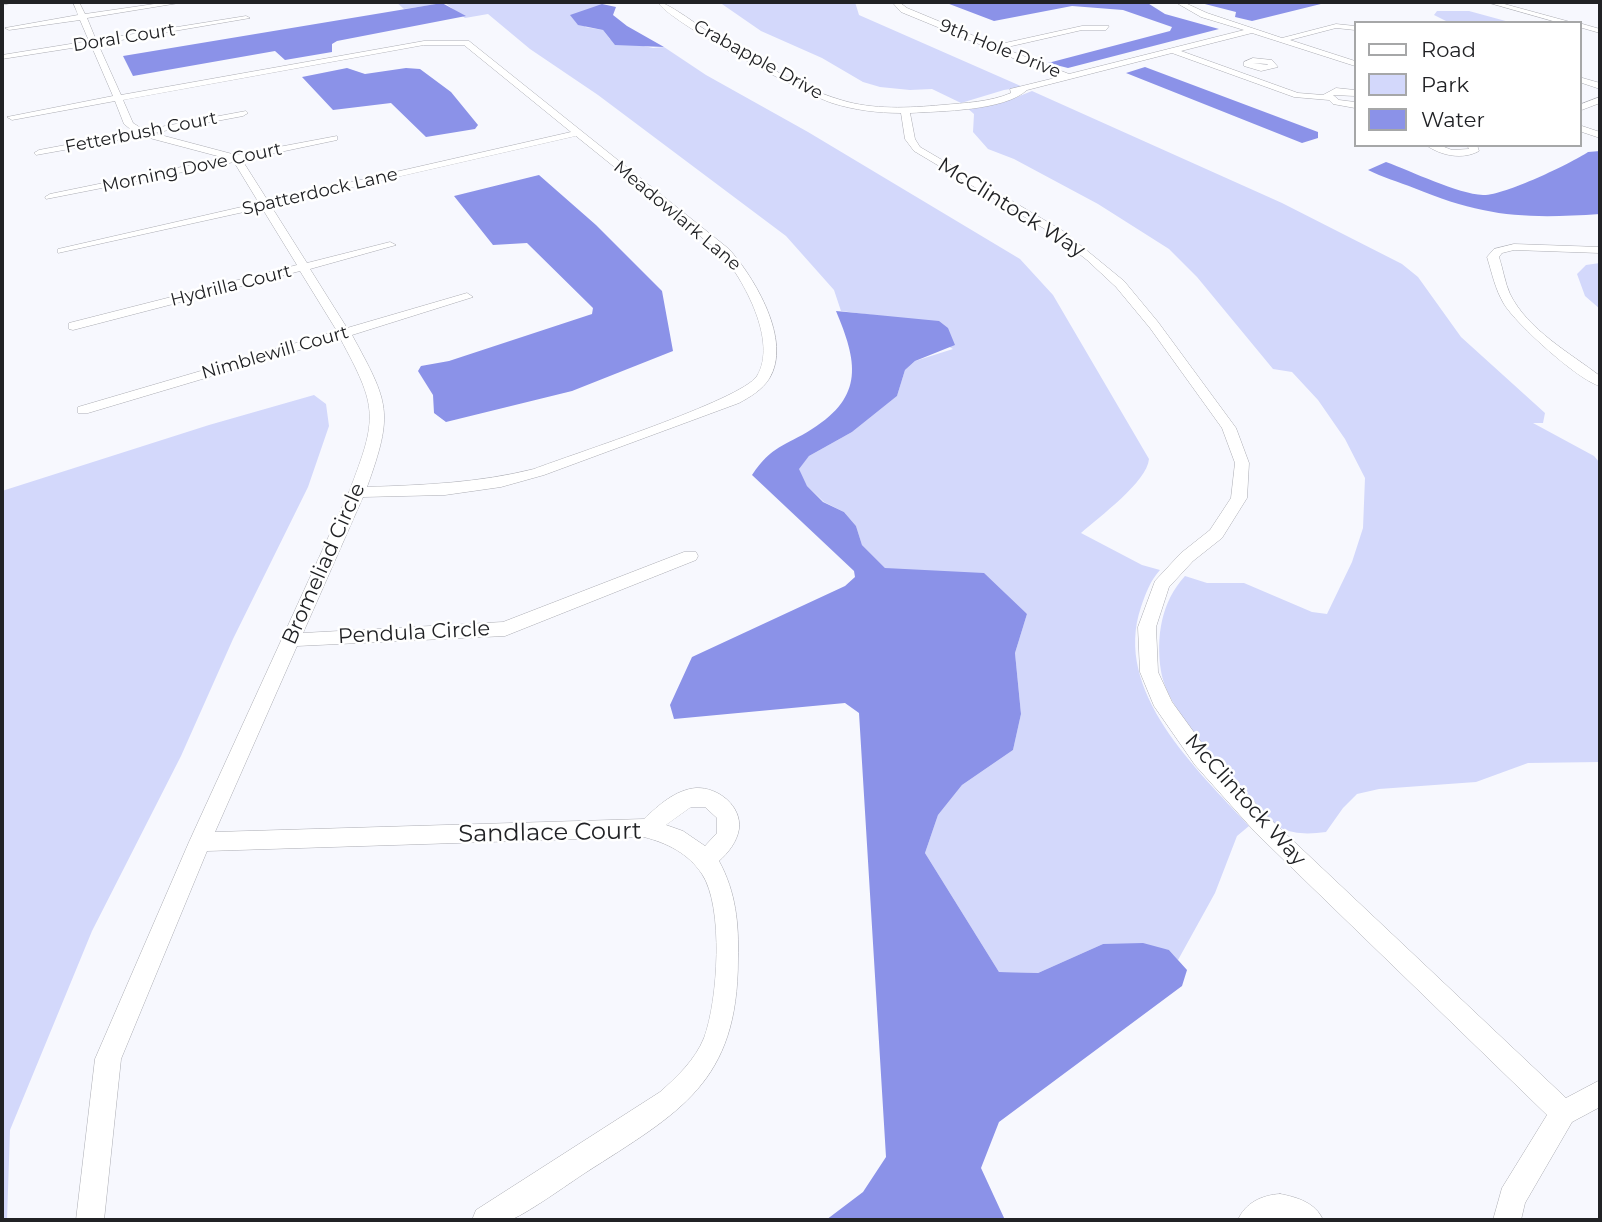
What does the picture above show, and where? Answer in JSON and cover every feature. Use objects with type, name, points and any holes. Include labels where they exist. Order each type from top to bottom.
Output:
[{"type":"street","points":[[2,3],[12,2]]},
{"type":"street","points":[[76,2],[129,124],[139,133],[218,150],[237,159]]},
{"type":"street","points":[[9,28],[181,2]]},
{"type":"street","name":"Crabapple Drive","points":[[664,2],[661,3],[666,9],[676,12],[701,30],[818,95],[859,106],[905,111],[981,104],[1017,95],[1023,90],[1250,31]]},
{"type":"street","name":"9th Hole Drive","points":[[895,2],[904,10],[1070,78]]},
{"type":"street","points":[[1178,2],[1196,12],[1283,44],[1354,66]]},
{"type":"street","points":[[1490,2],[1562,21]]},
{"type":"street","name":"Doral Court","points":[[2,57],[246,18]]},
{"type":"street","points":[[1280,41],[1336,26],[1354,28]]},
{"type":"street","points":[[1581,26],[1600,31]]},
{"type":"street","points":[[996,47],[1082,28],[1106,28]]},
{"type":"street","name":"Meadowlark Lane","points":[[12,117],[431,42],[458,41],[471,45],[577,134],[725,251],[744,272],[757,297],[771,355],[764,375],[752,389],[721,407],[539,472],[502,482],[445,490],[357,492]]},
{"type":"street","points":[[1174,51],[1297,95],[1328,98],[1354,105]]},
{"type":"street","points":[[1234,72],[1252,67]]},
{"type":"street","points":[[1581,80],[1600,86]]},
{"type":"street","points":[[1328,98],[1326,95],[1331,92],[1354,93]]},
{"type":"street","points":[[1581,107],[1600,100]]},
{"type":"street","name":"McClintock Way","points":[[905,111],[910,139],[917,149],[1059,233],[1120,284],[1154,325],[1229,428],[1242,463],[1239,498],[1216,534],[1187,557],[1161,585],[1147,627],[1149,672],[1164,706],[1202,759],[1262,825],[1563,1113]]},
{"type":"street","name":"Fetterbush Court","points":[[39,153],[243,113]]},
{"type":"street","points":[[1581,129],[1600,135]]},
{"type":"street","name":"Spatterdock Lane","points":[[62,251],[577,134]]},
{"type":"street","points":[[1581,135],[1600,141]]},
{"type":"street","name":"Morning Dove Court","points":[[50,197],[334,138]]},
{"type":"street","points":[[1437,147],[1459,154],[1474,151],[1473,147]]},
{"type":"street","name":"Bromeliad Circle","points":[[90,1220],[108,1059],[200,842],[357,492],[373,448],[378,414],[370,381],[344,333],[237,159]]},
{"type":"street","name":"Hydrilla Court","points":[[73,326],[390,245]]},
{"type":"street","points":[[1600,250],[1514,247],[1498,251],[1493,257],[1504,296],[1521,316],[1549,343],[1600,382]]},
{"type":"street","name":"Nimblewill Court","points":[[83,410],[467,297]]},
{"type":"street","name":"Pendula Circle","points":[[291,640],[505,629],[690,556]]},
{"type":"street","points":[[648,829],[674,806],[700,797],[712,800],[728,817],[729,826],[727,836],[705,860]]},
{"type":"street","name":"Sandlace Court","points":[[200,842],[648,829],[680,840],[694,848],[705,860],[721,889],[726,950],[719,1029],[699,1071],[687,1085],[639,1122],[486,1220]]},
{"type":"street","points":[[1507,1220],[1512,1198],[1563,1113],[1600,1094]]},
{"type":"street","points":[[1252,1220],[1265,1209],[1278,1207],[1292,1210],[1310,1220]]},
{"type":"green space","points":[[396,2],[621,2],[602,4],[585,27],[603,30],[610,39],[653,48],[664,47],[706,75],[808,132],[1020,259],[1053,295],[1149,459],[1140,478],[1131,488],[1081,533],[1142,565],[1160,570],[1141,607],[1135,638],[1138,669],[1149,699],[1184,754],[1249,826],[1237,836],[1215,893],[1178,960],[1169,950],[1103,944],[1038,973],[999,972],[925,853],[938,815],[962,785],[1013,750],[1021,714],[1015,653],[1027,614],[885,568],[862,545],[856,526],[844,512],[824,502],[807,486],[798,469],[809,456],[852,432],[897,396],[905,370],[915,361],[953,349],[896,318],[841,311],[834,290],[786,236],[598,95],[530,49],[488,14],[465,18],[445,3],[404,9]]},
{"type":"green space","points":[[719,2],[855,2],[859,15],[1023,87],[961,103],[932,89],[880,87],[863,82],[822,58],[761,31]]},
{"type":"green space","points":[[1437,11],[1469,11],[1506,21],[1446,21],[1434,15]]},
{"type":"green space","points":[[1032,91],[1282,203],[1402,264],[1418,277],[1461,337],[1545,413],[1543,423],[1533,423],[1594,456],[1600,463],[1600,762],[1528,763],[1476,782],[1379,789],[1357,794],[1326,832],[1297,833],[1285,830],[1268,819],[1213,757],[1174,704],[1161,671],[1160,633],[1170,597],[1185,576],[1207,583],[1244,583],[1312,612],[1327,614],[1352,562],[1363,528],[1365,478],[1345,439],[1318,400],[1292,372],[1273,369],[1197,277],[1169,249],[1098,204],[1014,159],[988,149],[973,132],[974,114],[966,107],[1012,99]]},
{"type":"green space","points":[[1600,263],[1600,309],[1585,296],[1577,274],[1586,265]]},
{"type":"green space","points":[[314,395],[326,404],[329,426],[308,487],[233,639],[181,756],[92,931],[10,1130],[7,1220],[2,1220],[2,491],[209,425]]},
{"type":"water","points":[[944,2],[1146,2],[1165,14],[1219,29],[1068,68],[1048,63],[1170,31],[1172,27],[1123,10],[1072,6],[994,21]]},
{"type":"water","points":[[1197,2],[1329,2],[1252,21],[1235,17],[1236,12]]},
{"type":"water","points":[[442,3],[466,16],[337,41],[332,44],[332,52],[285,60],[275,51],[133,76],[123,56]]},
{"type":"water","points":[[602,4],[616,7],[613,15],[664,47],[615,45],[603,30],[578,25],[570,15]]},
{"type":"water","points":[[1145,67],[1318,132],[1318,138],[1302,143],[1126,73]]},
{"type":"water","points":[[347,68],[365,74],[406,68],[420,69],[451,92],[478,125],[475,129],[426,137],[391,103],[333,110],[302,77]]},
{"type":"water","points":[[1600,151],[1600,214],[1505,214],[1439,198],[1368,170],[1386,162],[1448,186],[1483,195],[1520,185],[1588,152]]},
{"type":"water","points":[[539,175],[596,225],[662,291],[673,351],[572,391],[446,422],[434,413],[433,395],[418,371],[421,366],[449,361],[592,314],[593,308],[527,243],[493,245],[454,196]]},
{"type":"water","points":[[836,311],[939,321],[948,328],[955,345],[915,361],[905,370],[897,396],[852,432],[809,456],[799,469],[807,486],[823,502],[844,512],[856,526],[862,545],[885,568],[984,573],[1027,614],[1015,653],[1021,714],[1013,750],[962,785],[938,815],[925,853],[999,972],[1038,973],[1103,944],[1143,943],[1169,950],[1187,970],[1182,986],[999,1122],[981,1168],[1005,1220],[826,1220],[863,1192],[886,1157],[859,713],[845,703],[674,719],[670,705],[692,657],[845,586],[855,577],[854,571],[752,475],[772,452],[812,429],[841,404],[852,376],[852,362]]}]
